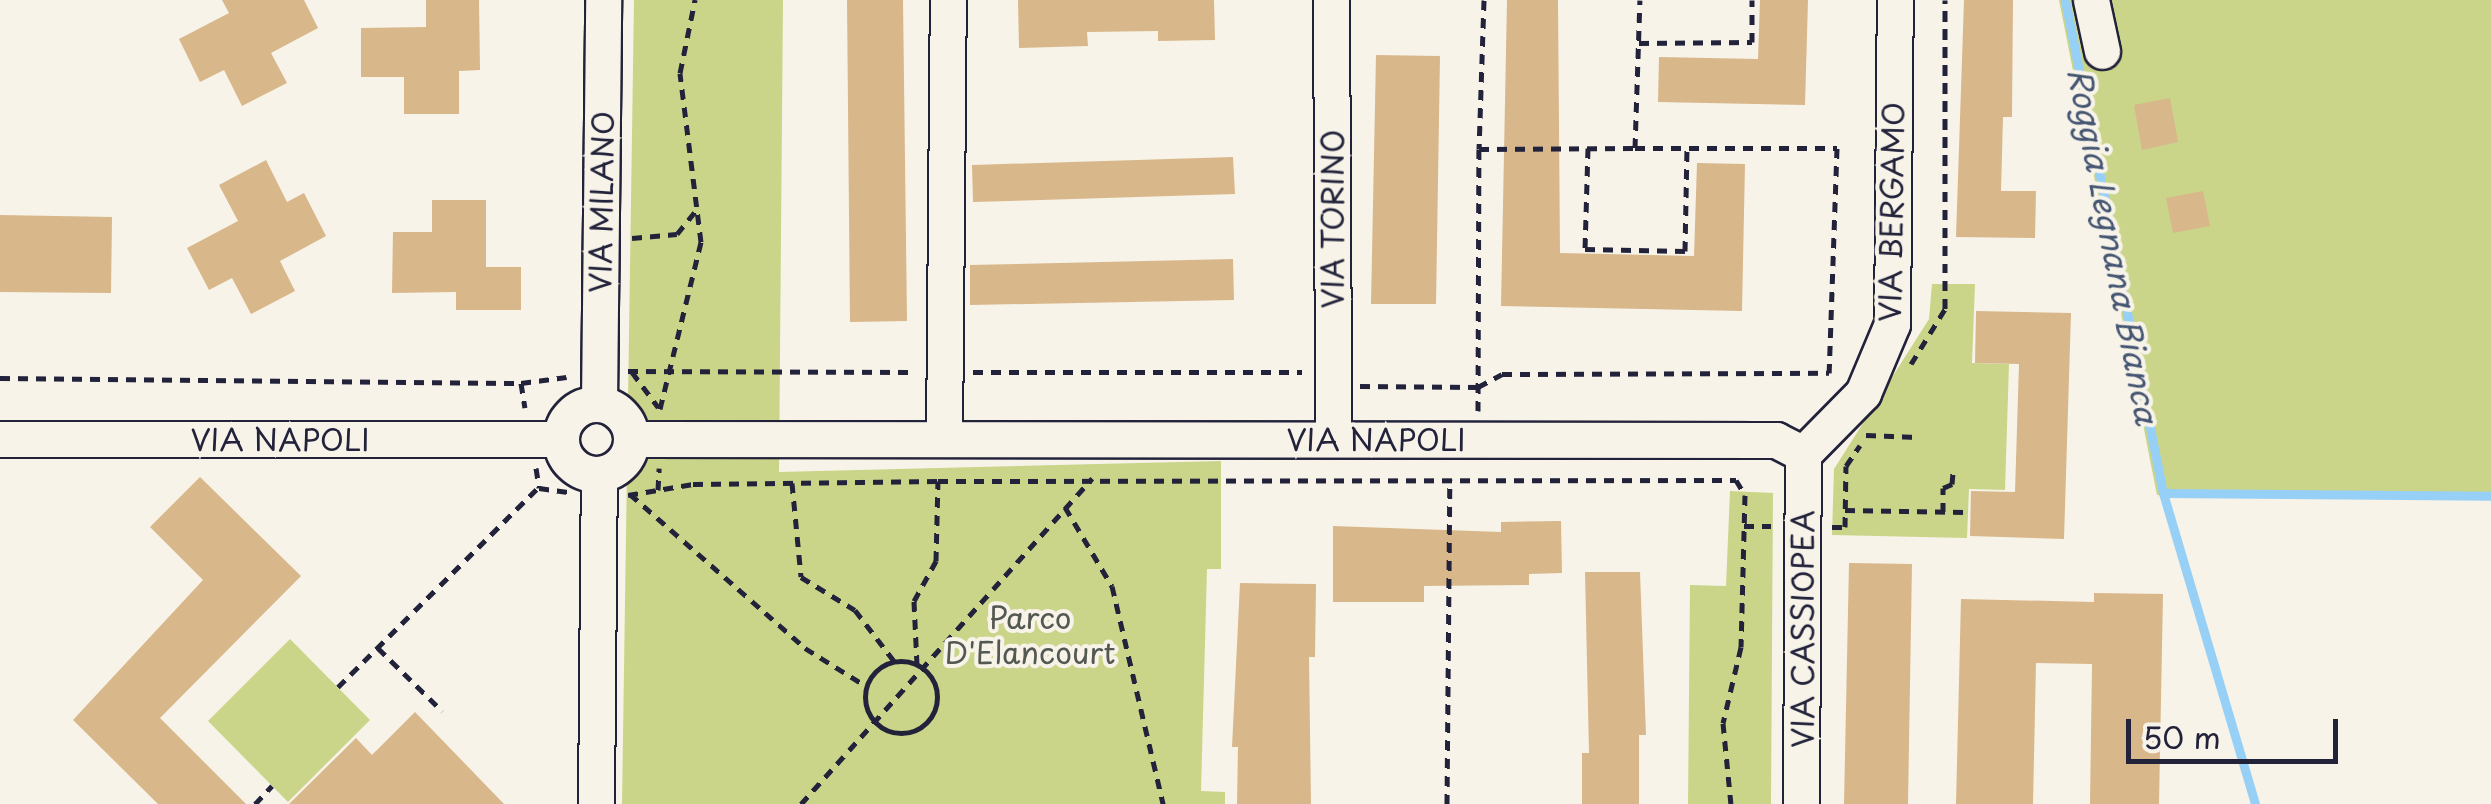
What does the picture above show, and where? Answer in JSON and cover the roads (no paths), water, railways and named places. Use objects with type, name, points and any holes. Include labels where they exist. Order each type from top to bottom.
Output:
[{"type":"street","name":"VIA MILANO","points":[[599,389],[603,0]]},
{"type":"street","points":[[944,440],[948,0]]},
{"type":"street","name":"VIA TORINO","points":[[1331,0],[1333,438]]},
{"type":"street","name":"VIA BERGAMO","points":[[1803,454],[1856,402],[1879,366],[1892,324],[1895,0]]},
{"type":"street","points":[[2091,0],[2102,51]]},
{"type":"street","points":[[596,804],[609,489],[632,439],[621,414],[599,389],[546,439],[572,465],[609,489]]},
{"type":"street","name":"VIA NAPOLI","points":[[0,439],[546,439]]},
{"type":"street","name":"VIA NAPOLI","points":[[632,439],[1776,440],[1803,454]]},
{"type":"street","name":"VIA CASSIOPEA","points":[[1801,804],[1803,454]]},
{"type":"waterway","name":"Roggia Legnana Bianca","points":[[2065,0],[2163,493],[2255,804]]},
{"type":"waterway","name":"Roggia Legnana Bianca","points":[[2163,493],[2491,496]]},
{"type":"park label","name":"Parco D'Elancourt","points":[[1030,634]]}]
